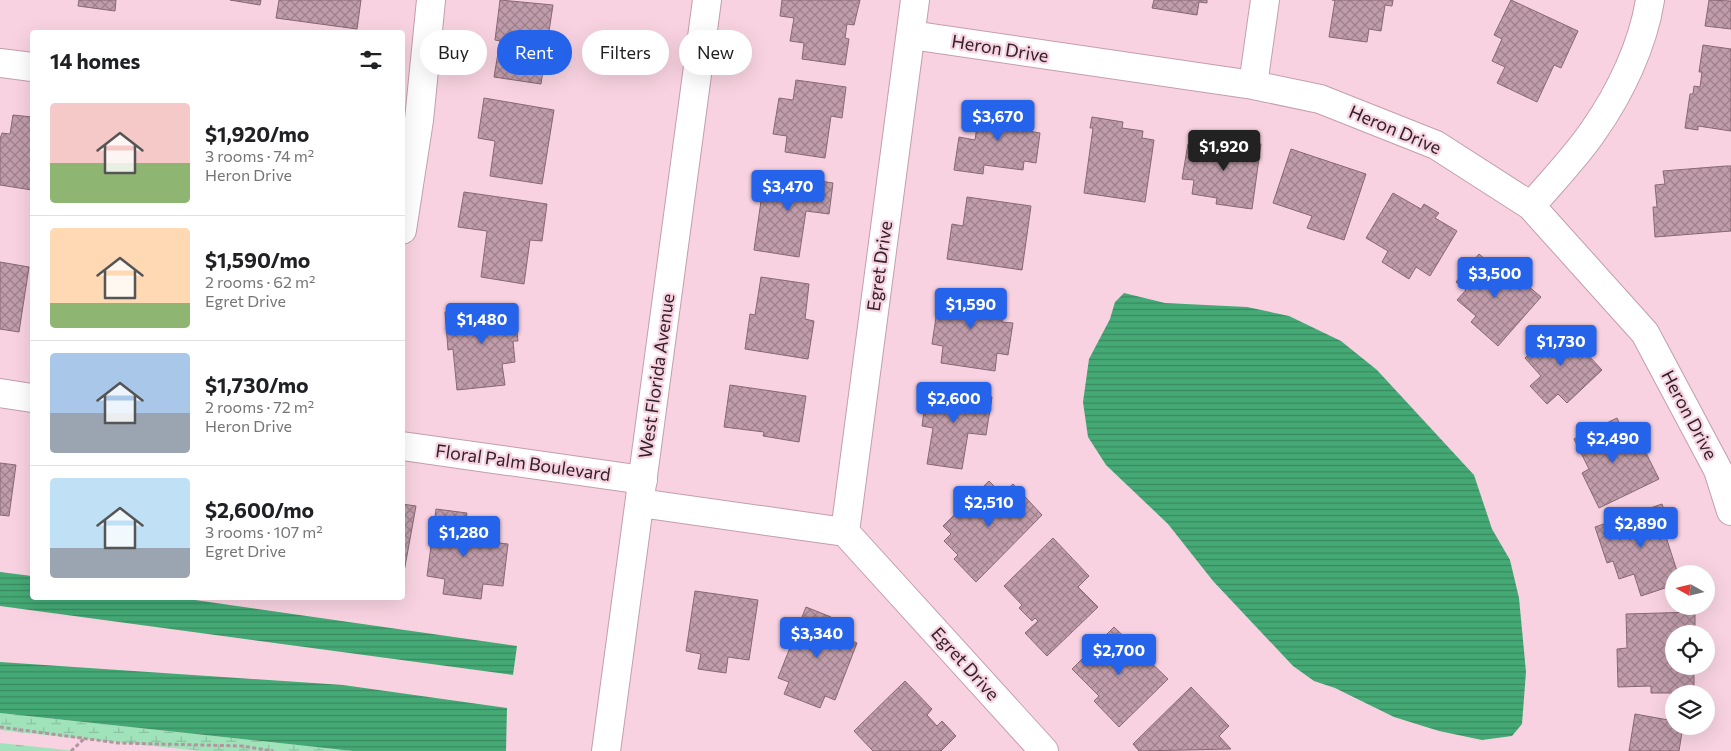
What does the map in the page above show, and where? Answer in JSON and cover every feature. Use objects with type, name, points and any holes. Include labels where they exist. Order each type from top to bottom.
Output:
[{"type":"street","points":[[405,193],[411,118],[431,0]]},
{"type":"street","name":"West Florida Avenue","points":[[606,751],[707,0]]},
{"type":"street","name":"Egret Drive","points":[[915,0],[845,532],[1044,751]]},
{"type":"street","points":[[1253,85],[1265,0]]},
{"type":"street","points":[[1531,206],[1594,130],[1616,92],[1639,40],[1650,0]]},
{"type":"street","name":"Heron Drive","points":[[911,35],[1253,85],[1320,98],[1436,145],[1531,206],[1645,333],[1725,467],[1731,510]]},
{"type":"street","points":[[0,63],[30,67]]},
{"type":"street","points":[[0,394],[30,398]]},
{"type":"street","name":"Floral Palm Boulevard","points":[[405,447],[642,491]]},
{"type":"street","points":[[642,491],[845,532]]},
{"type":"path","points":[[0,727],[118,742],[242,746],[273,751]]},
{"type":"path","points":[[71,751],[86,738]]},
{"type":"green space","points":[[0,713],[353,751],[202,751],[26,733],[0,730]]},
{"type":"green space","points":[[0,743],[76,751],[0,751]]},
{"type":"shaded area","points":[[1124,293],[1165,303],[1247,307],[1289,316],[1341,341],[1377,370],[1474,475],[1492,529],[1510,560],[1519,598],[1526,672],[1522,724],[1512,736],[1482,740],[1439,731],[1394,717],[1335,688],[1314,681],[1293,666],[1213,581],[1168,524],[1106,465],[1088,437],[1083,402],[1089,359],[1110,319],[1115,302]]},
{"type":"shaded area","points":[[0,572],[30,576],[30,600],[195,600],[517,646],[513,675],[0,606]]},
{"type":"shaded area","points":[[0,662],[343,685],[507,708],[506,751],[353,751],[0,713]]},
{"type":"building","points":[[79,0],[116,0],[115,11],[78,6]]},
{"type":"building","points":[[230,0],[261,0],[260,5]]},
{"type":"building","points":[[279,0],[361,0],[357,29],[276,18]]},
{"type":"building","points":[[500,0],[553,5],[549,30],[497,30],[497,40],[495,40]]},
{"type":"building","points":[[782,0],[860,0],[854,25],[847,24],[845,38],[849,39],[845,65],[802,59],[804,43],[790,41],[794,18],[780,16]]},
{"type":"building","points":[[1154,0],[1207,0],[1207,3],[1199,2],[1197,15],[1152,8]]},
{"type":"building","points":[[1335,0],[1393,0],[1392,6],[1385,5],[1381,31],[1369,29],[1367,42],[1329,37]]},
{"type":"building","points":[[1511,0],[1578,31],[1561,68],[1554,65],[1537,102],[1497,83],[1505,67],[1492,61],[1502,39],[1494,35]]},
{"type":"building","points":[[1709,0],[1731,1],[1731,29],[1705,26]]},
{"type":"building","points":[[1703,45],[1731,49],[1731,131],[1698,126],[1698,130],[1685,128],[1690,94],[1693,94],[1694,86],[1700,87],[1702,72],[1699,72]]},
{"type":"building","points":[[497,59],[497,75],[542,75],[541,84],[494,77]]},
{"type":"building","points":[[796,80],[846,87],[842,118],[831,116],[825,158],[785,152],[787,136],[773,134],[779,98],[793,100]]},
{"type":"building","points":[[484,98],[554,110],[542,184],[490,176],[495,141],[478,138]]},
{"type":"building","points":[[980,106],[1031,114],[1028,131],[1040,133],[1036,163],[1024,161],[1023,170],[984,165],[983,174],[954,170],[959,137],[975,140]]},
{"type":"building","points":[[13,115],[30,117],[30,190],[0,185],[0,139],[2,133],[10,134]]},
{"type":"building","points":[[1092,117],[1123,122],[1122,128],[1143,131],[1142,138],[1154,140],[1145,202],[1084,193],[1093,128],[1090,128]]},
{"type":"building","points":[[1226,138],[1261,144],[1252,209],[1216,204],[1217,198],[1192,194],[1194,180],[1182,179],[1188,144],[1224,149]]},
{"type":"building","points":[[1291,149],[1366,174],[1344,240],[1307,228],[1312,216],[1273,203]]},
{"type":"building","points":[[1731,166],[1731,231],[1655,237],[1653,207],[1657,207],[1655,185],[1665,184],[1663,171]]},
{"type":"building","points":[[765,173],[833,183],[829,214],[806,211],[799,257],[754,250]]},
{"type":"building","points":[[464,192],[547,204],[542,241],[530,240],[524,284],[481,277],[487,231],[458,227]]},
{"type":"building","points":[[1393,193],[1421,209],[1424,204],[1439,213],[1435,218],[1457,231],[1430,276],[1416,267],[1409,279],[1382,262],[1388,251],[1366,238]]},
{"type":"building","points":[[967,197],[1031,206],[1022,270],[947,259],[952,224],[963,226]]},
{"type":"building","points":[[1479,254],[1508,279],[1513,273],[1541,297],[1498,346],[1471,322],[1476,316],[1457,300],[1466,290],[1456,282]]},
{"type":"building","points":[[0,262],[29,267],[19,332],[0,329]]},
{"type":"building","points":[[761,277],[809,284],[805,319],[814,321],[808,359],[745,349],[750,314],[755,315]]},
{"type":"building","points":[[940,290],[1005,299],[1002,322],[1013,323],[1008,355],[997,353],[995,371],[941,363],[943,346],[932,344]]},
{"type":"building","points":[[514,305],[518,341],[513,341],[515,362],[502,364],[505,385],[457,390],[453,349],[448,350],[445,312]]},
{"type":"building","points":[[1560,325],[1602,370],[1567,403],[1558,394],[1547,404],[1530,386],[1541,376],[1525,358]]},
{"type":"building","points":[[730,385],[806,396],[799,442],[763,436],[764,432],[724,427]]},
{"type":"building","points":[[927,388],[992,397],[986,435],[968,433],[962,469],[927,464],[933,428],[922,426]]},
{"type":"building","points":[[1617,418],[1633,453],[1643,447],[1659,479],[1599,508],[1582,473],[1589,469],[1574,439]]},
{"type":"building","points":[[0,463],[16,465],[9,516],[0,515]]},
{"type":"building","points":[[989,481],[1002,494],[1013,484],[1042,515],[976,582],[954,559],[958,555],[944,541],[951,534],[943,526]]},
{"type":"building","points":[[405,504],[416,506],[405,566]]},
{"type":"building","points":[[1662,504],[1673,534],[1666,537],[1675,565],[1665,565],[1665,588],[1641,596],[1634,574],[1619,579],[1613,561],[1607,563],[1595,527]]},
{"type":"building","points":[[436,509],[467,513],[463,539],[508,544],[503,586],[483,584],[481,599],[443,594],[445,579],[427,576]]},
{"type":"building","points":[[1053,538],[1089,576],[1078,587],[1098,607],[1047,656],[1025,633],[1038,621],[1035,618],[1032,621],[1019,608],[1022,605],[1004,586]]},
{"type":"building","points":[[695,591],[758,600],[749,660],[728,657],[726,673],[698,669],[701,654],[686,651]]},
{"type":"building","points":[[806,607],[831,617],[829,622],[853,632],[850,640],[857,643],[835,700],[825,696],[820,708],[784,694],[789,682],[778,678]]},
{"type":"building","points":[[1665,613],[1665,615],[1695,615],[1695,625],[1665,625],[1665,675],[1694,675],[1694,685],[1665,685],[1665,693],[1651,693],[1651,686],[1618,687],[1617,649],[1627,648],[1626,614]]},
{"type":"building","points":[[1114,627],[1168,679],[1119,727],[1094,701],[1099,696],[1072,669]]},
{"type":"building","points":[[905,681],[932,709],[927,715],[937,726],[942,721],[956,736],[941,751],[873,751],[854,731]]},
{"type":"building","points":[[1191,687],[1229,726],[1219,736],[1231,749],[1139,751],[1133,744]]},
{"type":"building","points":[[1635,714],[1665,719],[1665,735],[1682,735],[1679,751],[1629,751]]}]
